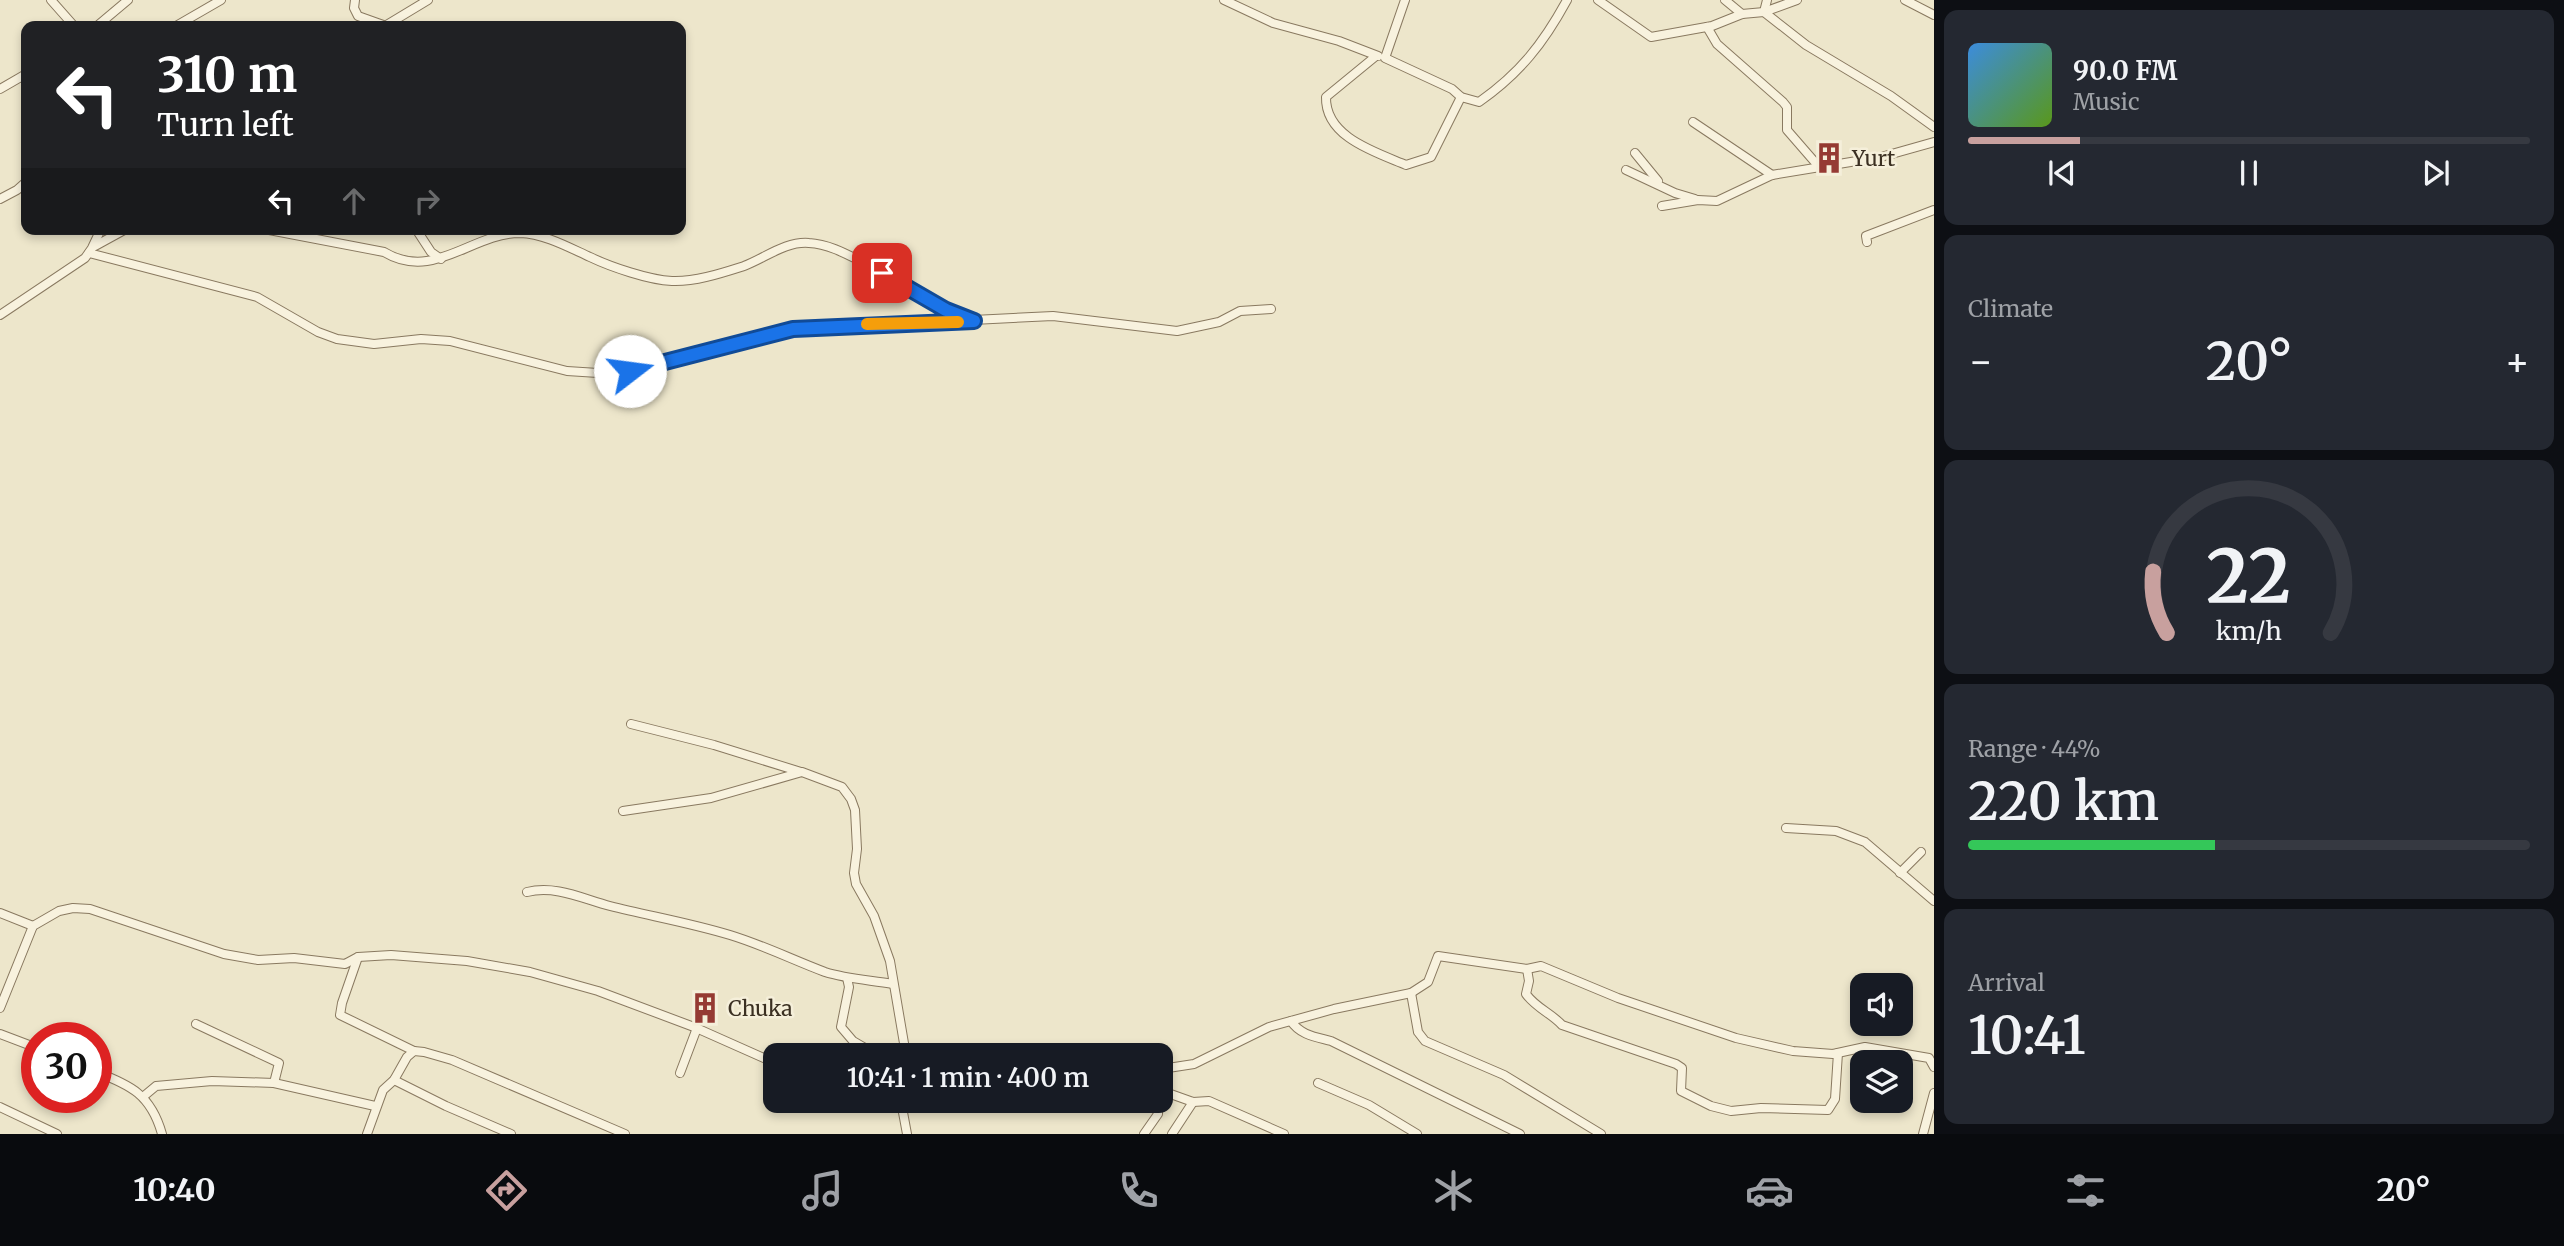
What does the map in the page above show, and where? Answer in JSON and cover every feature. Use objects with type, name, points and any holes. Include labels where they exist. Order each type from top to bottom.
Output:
[{"type":"street","points":[[51,0],[70,21]]},
{"type":"street","points":[[103,21],[128,0]]},
{"type":"street","points":[[185,21],[221,0]]},
{"type":"street","points":[[355,0],[354,8],[358,16],[372,21]]},
{"type":"street","points":[[393,21],[428,0]]},
{"type":"street","points":[[1224,0],[1273,23],[1339,41],[1380,57],[1452,89],[1461,97],[1479,102],[1507,83],[1548,35],[1567,0]]},
{"type":"street","points":[[1405,0],[1380,57],[1326,97],[1325,110],[1332,123],[1363,146],[1406,164],[1431,157],[1461,97]]},
{"type":"street","points":[[1598,0],[1651,37],[1707,27],[1797,0]]},
{"type":"street","points":[[1725,0],[1742,15]]},
{"type":"street","points":[[1764,12],[1767,0]]},
{"type":"street","points":[[1905,0],[1934,15]]},
{"type":"street","points":[[1764,12],[1806,45],[1891,96],[1934,127]]},
{"type":"street","points":[[1707,27],[1717,44],[1783,102],[1787,107],[1787,130],[1820,168]]},
{"type":"street","points":[[0,89],[21,77]]},
{"type":"street","points":[[1693,122],[1772,175]]},
{"type":"street","points":[[1662,206],[1698,200],[1717,201],[1772,175],[1881,157],[1934,142]]},
{"type":"street","points":[[1635,153],[1663,186]]},
{"type":"street","points":[[1626,170],[1675,193],[1698,200]]},
{"type":"street","points":[[0,199],[21,187]]},
{"type":"street","points":[[1867,242],[1866,236],[1934,209]]},
{"type":"street","points":[[90,251],[98,235]]},
{"type":"street","points":[[0,315],[114,235]]},
{"type":"street","points":[[295,235],[384,252],[397,260],[414,262],[441,259],[493,236],[503,235]]},
{"type":"street","points":[[420,235],[430,252],[441,259]]},
{"type":"street","points":[[530,235],[564,243],[591,258],[670,281],[694,279],[745,266],[790,245],[809,243],[843,252],[946,310],[974,321]]},
{"type":"street","points":[[90,251],[257,298],[337,340],[374,344],[421,339],[450,341],[567,372],[630,371],[793,329],[1053,316],[1177,331],[1219,322],[1240,311],[1271,309]]},
{"type":"street","points":[[631,724],[714,745],[842,787],[851,799],[856,824],[856,884],[874,916],[890,961],[904,1043]]},
{"type":"street","points":[[623,811],[711,798],[802,772],[828,777]]},
{"type":"street","points":[[1786,828],[1836,831],[1865,842],[1934,901]]},
{"type":"street","points":[[1900,873],[1922,852]]},
{"type":"street","points":[[527,892],[539,889],[560,891],[728,934],[825,972],[893,984]]},
{"type":"street","points":[[0,1008],[33,926],[59,911],[90,909],[224,954],[258,960],[294,958],[345,964],[358,957],[391,955],[467,961],[530,972],[598,991],[697,1028],[763,1058]]},
{"type":"street","points":[[0,913],[33,926]]},
{"type":"street","points":[[1173,1067],[1194,1064],[1269,1027],[1334,1009],[1411,993],[1428,982],[1438,956],[1527,969],[1541,966],[1618,998],[1735,1038],[1793,1051],[1838,1053],[1865,1047],[1929,1058],[1934,1067]]},
{"type":"street","points":[[358,957],[340,1015],[414,1051],[452,1060],[625,1134]]},
{"type":"street","points":[[1527,969],[1529,981],[1526,995],[1533,1004],[1551,1013],[1562,1025],[1682,1068],[1681,1091],[1721,1109],[1739,1112],[1761,1108],[1828,1110],[1835,1099],[1838,1053]]},
{"type":"street","points":[[847,978],[849,987],[841,1027],[856,1043]]},
{"type":"street","points":[[1411,993],[1418,1032],[1425,1041],[1504,1075],[1601,1134]]},
{"type":"street","points":[[1292,1021],[1296,1028],[1304,1033],[1343,1047],[1520,1134]]},
{"type":"street","points":[[196,1024],[279,1063],[274,1083]]},
{"type":"street","points":[[680,1073],[697,1028]]},
{"type":"street","points":[[0,1034],[21,1042]]},
{"type":"street","points":[[367,1134],[375,1105],[383,1090],[394,1080],[407,1057],[414,1051]]},
{"type":"street","points":[[112,1078],[124,1082],[144,1096],[158,1120],[162,1134]]},
{"type":"street","points":[[394,1080],[511,1134]]},
{"type":"street","points":[[144,1096],[156,1086],[212,1081],[274,1083],[375,1105]]},
{"type":"street","points":[[1318,1083],[1369,1105],[1417,1134]]},
{"type":"street","points":[[1923,1134],[1934,1093]]},
{"type":"street","points":[[1173,1095],[1193,1102],[1209,1101],[1284,1134]]},
{"type":"street","points":[[1172,1134],[1193,1102]]},
{"type":"street","points":[[0,1107],[57,1134]]},
{"type":"street","points":[[904,1113],[907,1134]]},
{"type":"street","points":[[1145,1134],[1158,1113]]},
{"type":"slow traffic","points":[[867,324],[958,322]]},
{"type":"place","name":"Yurt","points":[[1829,158]]},
{"type":"place","name":"Chuka","points":[[705,1008]]},
{"type":"route","points":[[630,371],[793,329],[974,321],[946,310],[882,273]]}]
